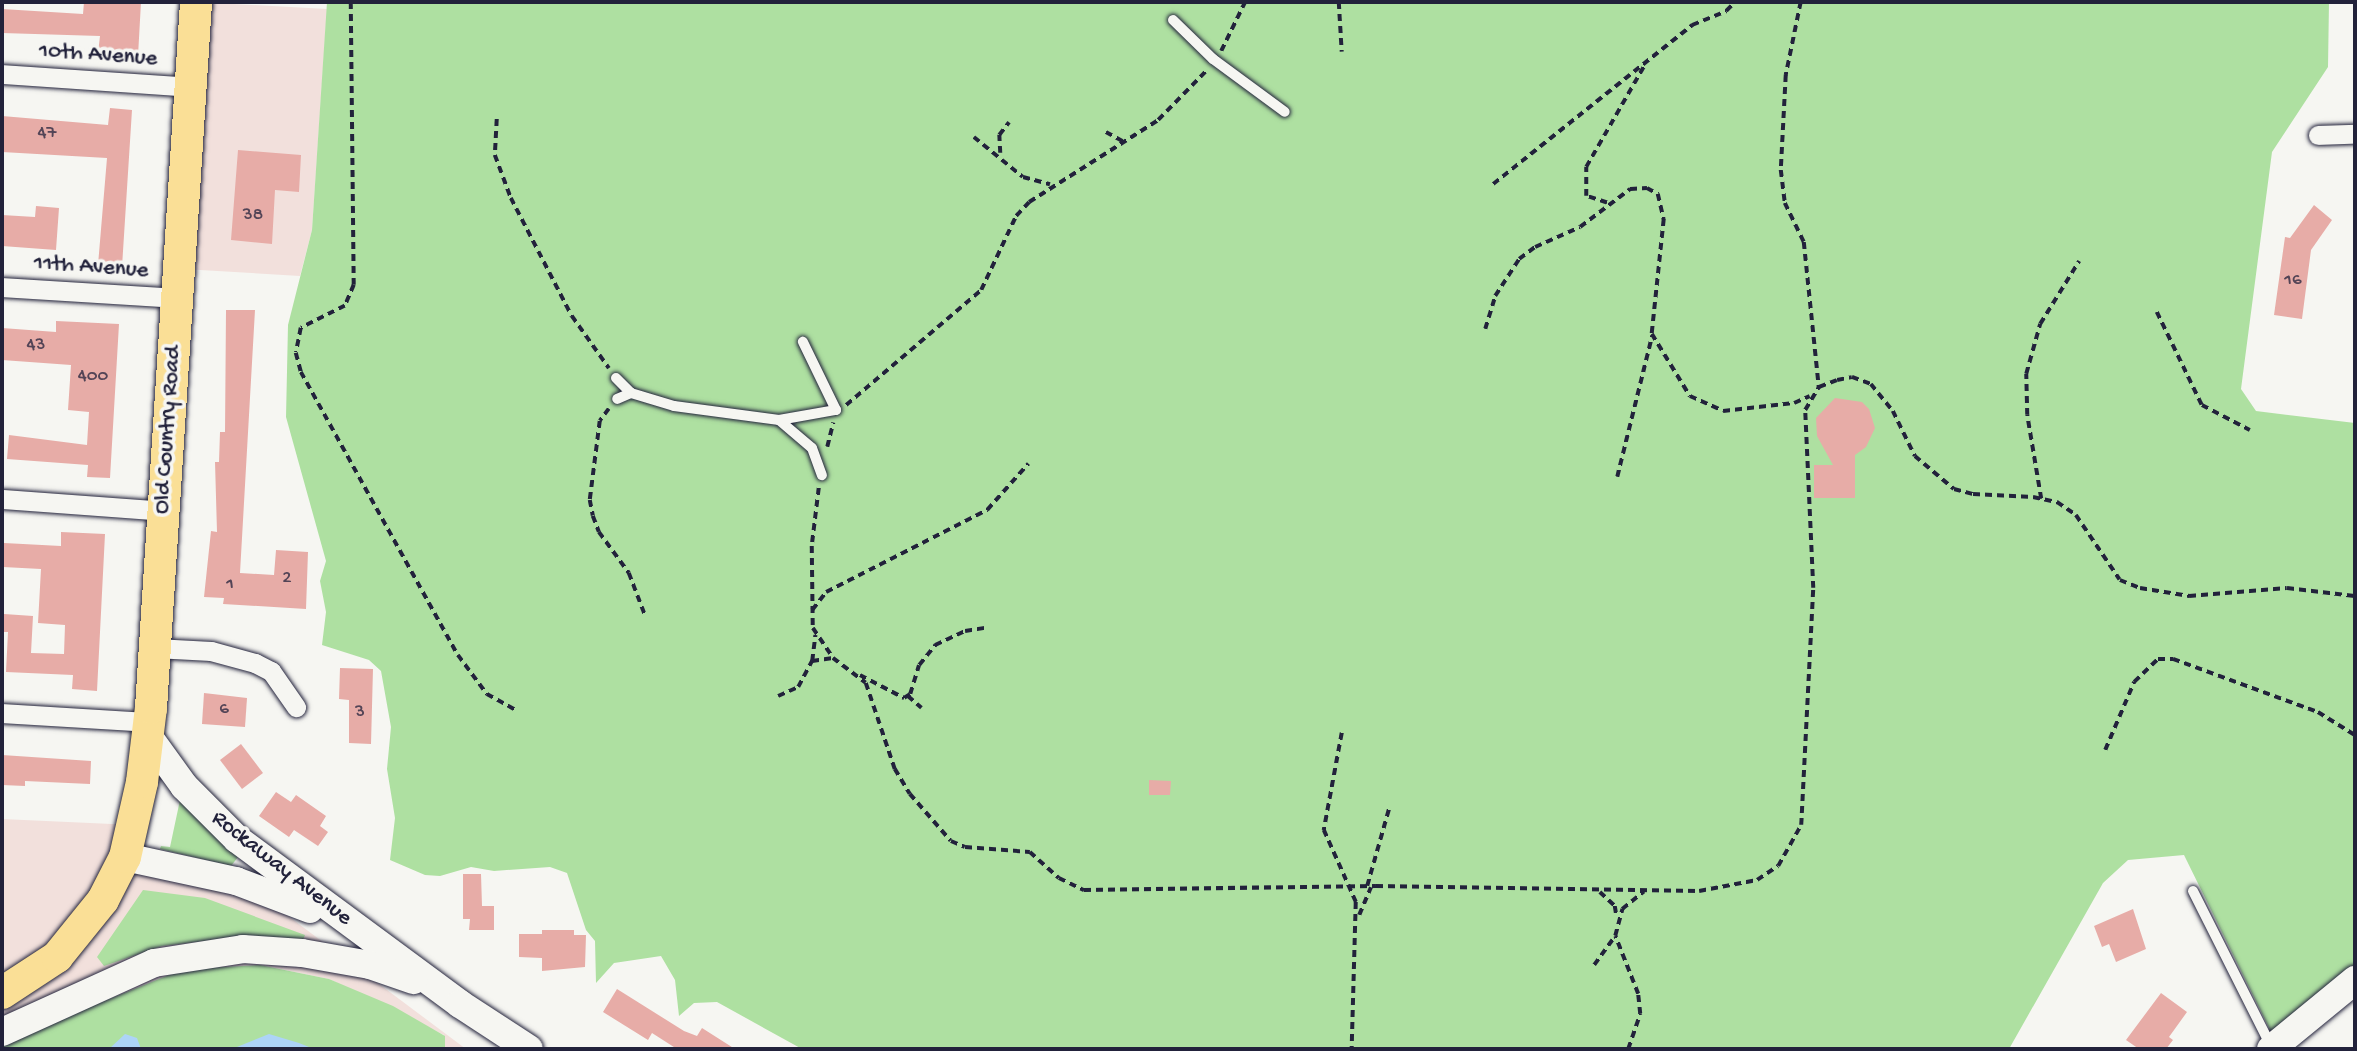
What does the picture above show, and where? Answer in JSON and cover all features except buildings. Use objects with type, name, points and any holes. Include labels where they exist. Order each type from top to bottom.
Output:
[{"type":"main road","name":"Old Country Road","points":[[2,993],[57,957],[83,929],[125,857],[149,729],[196,2]]},
{"type":"main road","name":"Rockaway Avenue","points":[[149,729],[184,786],[237,839],[441,990],[529,1049]]},
{"type":"main road","name":"Rockaway Avenue","points":[[125,857],[275,893],[364,934]]},
{"type":"main road","name":"Rockaway Avenue","points":[[2,1032],[154,963],[243,949],[302,953],[370,965],[441,990]]},
{"type":"main road","points":[[2271,1049],[2355,980]]},
{"type":"street","name":"10th Avenue","points":[[2,74],[191,87]]},
{"type":"street","points":[[2319,135],[2355,134]]},
{"type":"street","name":"11th Avenue","points":[[2,287],[177,298]]},
{"type":"street","points":[[2,499],[164,511]]},
{"type":"street","points":[[155,648],[211,651],[255,663],[277,678],[296,707]]},
{"type":"street","points":[[2,713],[149,729]]},
{"type":"lane","points":[[1172,20],[1213,59],[1285,112]]},
{"type":"lane","points":[[616,379],[631,393],[674,406],[779,420],[836,410],[803,342]]},
{"type":"lane","points":[[617,399],[631,393]]},
{"type":"lane","points":[[779,420],[812,448],[822,475]]},
{"type":"lane","points":[[2193,891],[2271,1049]]},
{"type":"path","points":[[351,2],[354,285],[345,306],[301,328],[296,353],[307,383],[458,655],[487,694],[518,710]]},
{"type":"path","points":[[778,696],[798,687],[812,661],[815,633],[811,612],[812,546],[822,475],[836,410],[981,290],[1016,216],[1052,184],[1126,144],[1157,120],[1213,59],[1245,2]]},
{"type":"path","points":[[1339,2],[1342,52]]},
{"type":"path","points":[[1493,184],[1692,25],[1726,11],[1735,2]]},
{"type":"path","points":[[1801,2],[1786,75],[1781,170],[1785,202],[1804,242],[1819,387]]},
{"type":"path","points":[[1607,203],[1586,196],[1586,167],[1647,60]]},
{"type":"path","points":[[497,119],[495,155],[510,198],[572,316],[616,379]]},
{"type":"path","points":[[1000,155],[999,135],[1009,122]]},
{"type":"path","points":[[1106,132],[1126,144]]},
{"type":"path","points":[[974,137],[1000,155],[1023,177],[1052,184]]},
{"type":"path","points":[[1485,329],[1495,296],[1519,259],[1535,247],[1580,227],[1607,203],[1630,190],[1647,188],[1658,194],[1663,204],[1652,334],[1617,477]]},
{"type":"path","points":[[2041,499],[2027,415],[2026,374],[2040,324],[2079,261]]},
{"type":"path","points":[[2157,312],[2202,405],[2231,424],[2250,430]]},
{"type":"path","points":[[1652,334],[1675,376],[1690,396],[1707,407],[1747,410],[1811,396]]},
{"type":"path","points":[[849,668],[866,683],[895,769],[924,813],[951,841],[965,847],[1030,852],[1071,887],[1084,890],[1350,886],[1644,891],[1728,889],[1757,880],[1778,866],[1801,825],[1813,588],[1804,441],[1805,410],[1811,396],[1819,387],[1852,377],[1871,384],[1893,411],[1915,456],[1954,489],[2041,499],[2076,515],[2120,580],[2140,588],[2189,596],[2287,588],[2355,596]]},
{"type":"path","points":[[617,399],[600,421],[590,500],[599,533],[629,573],[645,615]]},
{"type":"path","points":[[811,612],[826,592],[976,518],[997,502],[1028,464]]},
{"type":"path","points":[[908,696],[919,665],[935,645],[965,631],[985,628]]},
{"type":"path","points":[[815,633],[833,658],[893,695],[908,696],[922,708]]},
{"type":"path","points":[[812,661],[833,658]]},
{"type":"path","points":[[2105,750],[2134,682],[2158,659],[2173,659],[2318,712],[2355,735]]},
{"type":"path","points":[[1342,733],[1324,830],[1350,886],[1357,920]]},
{"type":"path","points":[[1352,1049],[1357,920],[1369,886],[1388,808]]},
{"type":"path","points":[[1597,890],[1615,906],[1618,920]]},
{"type":"path","points":[[1594,965],[1615,936],[1622,909],[1644,891]]},
{"type":"path","points":[[1615,936],[1638,994],[1640,1014],[1628,1049]]},
{"type":"shaded area","points":[[198,2],[327,9],[312,230],[300,276],[183,269]]},
{"type":"shaded area","points":[[2,819],[134,825],[125,858],[240,880],[466,1049],[445,1049],[444,1035],[329,979],[260,965],[184,969],[2,1042]]},
{"type":"green space","points":[[327,2],[2329,2],[2328,67],[2272,152],[2241,389],[2256,411],[2355,423],[2355,975],[2273,1036],[2184,855],[2128,860],[2103,883],[2009,1049],[802,1049],[717,1002],[694,1003],[679,1016],[675,980],[661,956],[614,963],[596,983],[595,941],[586,930],[567,873],[550,867],[494,871],[471,867],[440,876],[425,875],[390,860],[395,818],[387,769],[391,727],[381,671],[369,660],[322,645],[326,612],[320,581],[326,561],[286,417],[288,325],[312,230]]},
{"type":"green space","points":[[180,800],[238,857],[231,866],[160,849],[161,846],[170,847]]},
{"type":"green space","points":[[143,890],[205,898],[305,935],[301,945],[232,938],[162,946],[104,966],[97,957]]},
{"type":"green space","points":[[260,965],[329,979],[393,1006],[445,1036],[445,1049],[2,1049],[2,1042],[184,969]]},
{"type":"water","points":[[125,1034],[137,1038],[141,1049],[109,1049]]},
{"type":"water","points":[[269,1034],[299,1043],[314,1049],[232,1049]]}]
